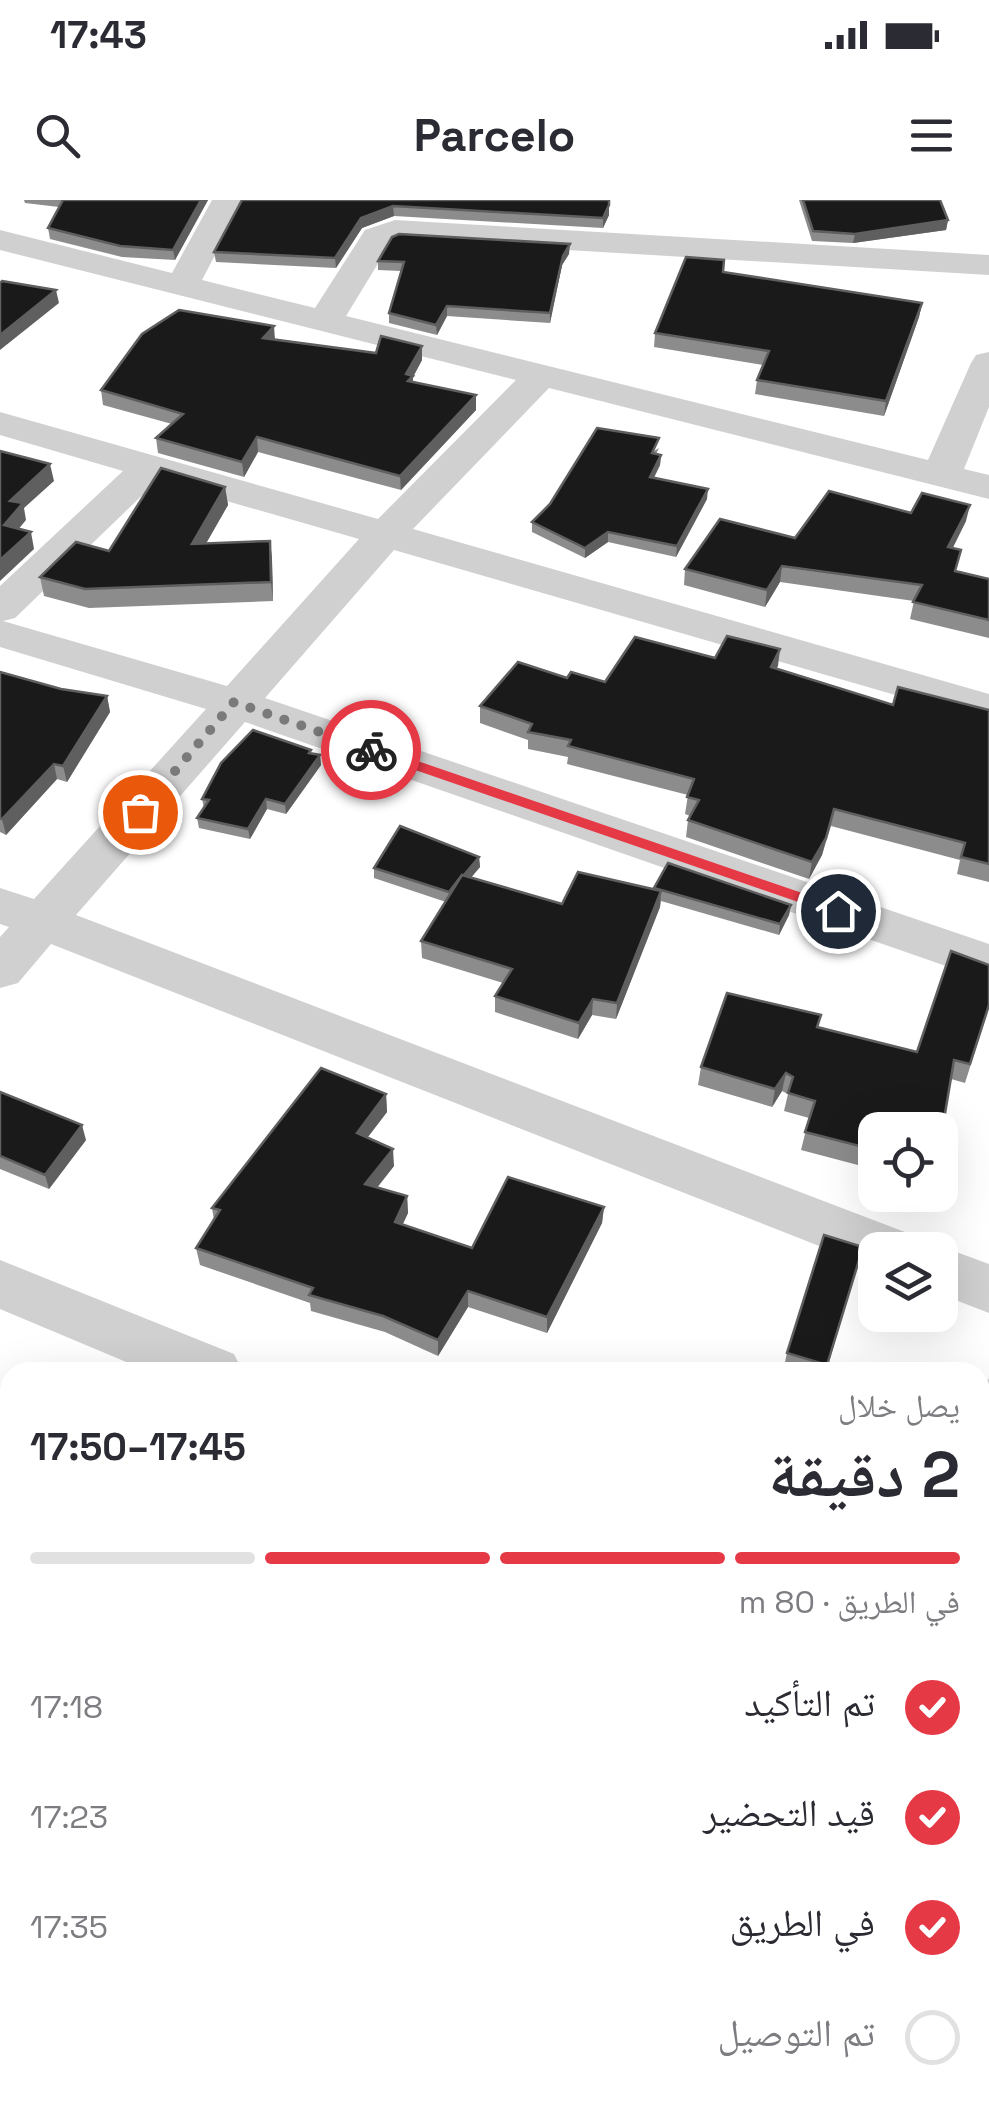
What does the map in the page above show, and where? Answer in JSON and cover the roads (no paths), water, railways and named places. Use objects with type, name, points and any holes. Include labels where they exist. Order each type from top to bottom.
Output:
[{"type":"street","points":[[182,286],[228,200]]},
{"type":"street","points":[[324,322],[377,237],[396,230],[989,265]]},
{"type":"street","points":[[0,240],[989,486]]},
{"type":"street","points":[[942,474],[989,363]]},
{"type":"street","points":[[0,970],[22,913],[234,702],[388,532],[539,377]]},
{"type":"street","points":[[0,422],[989,708]]},
{"type":"street","points":[[0,609],[152,464]]},
{"type":"street","points":[[0,633],[234,702],[989,963]]},
{"type":"street","points":[[22,913],[858,1238]]},
{"type":"street","points":[[958,1277],[989,1288]]},
{"type":"street","points":[[0,1284],[189,1362]]}]
